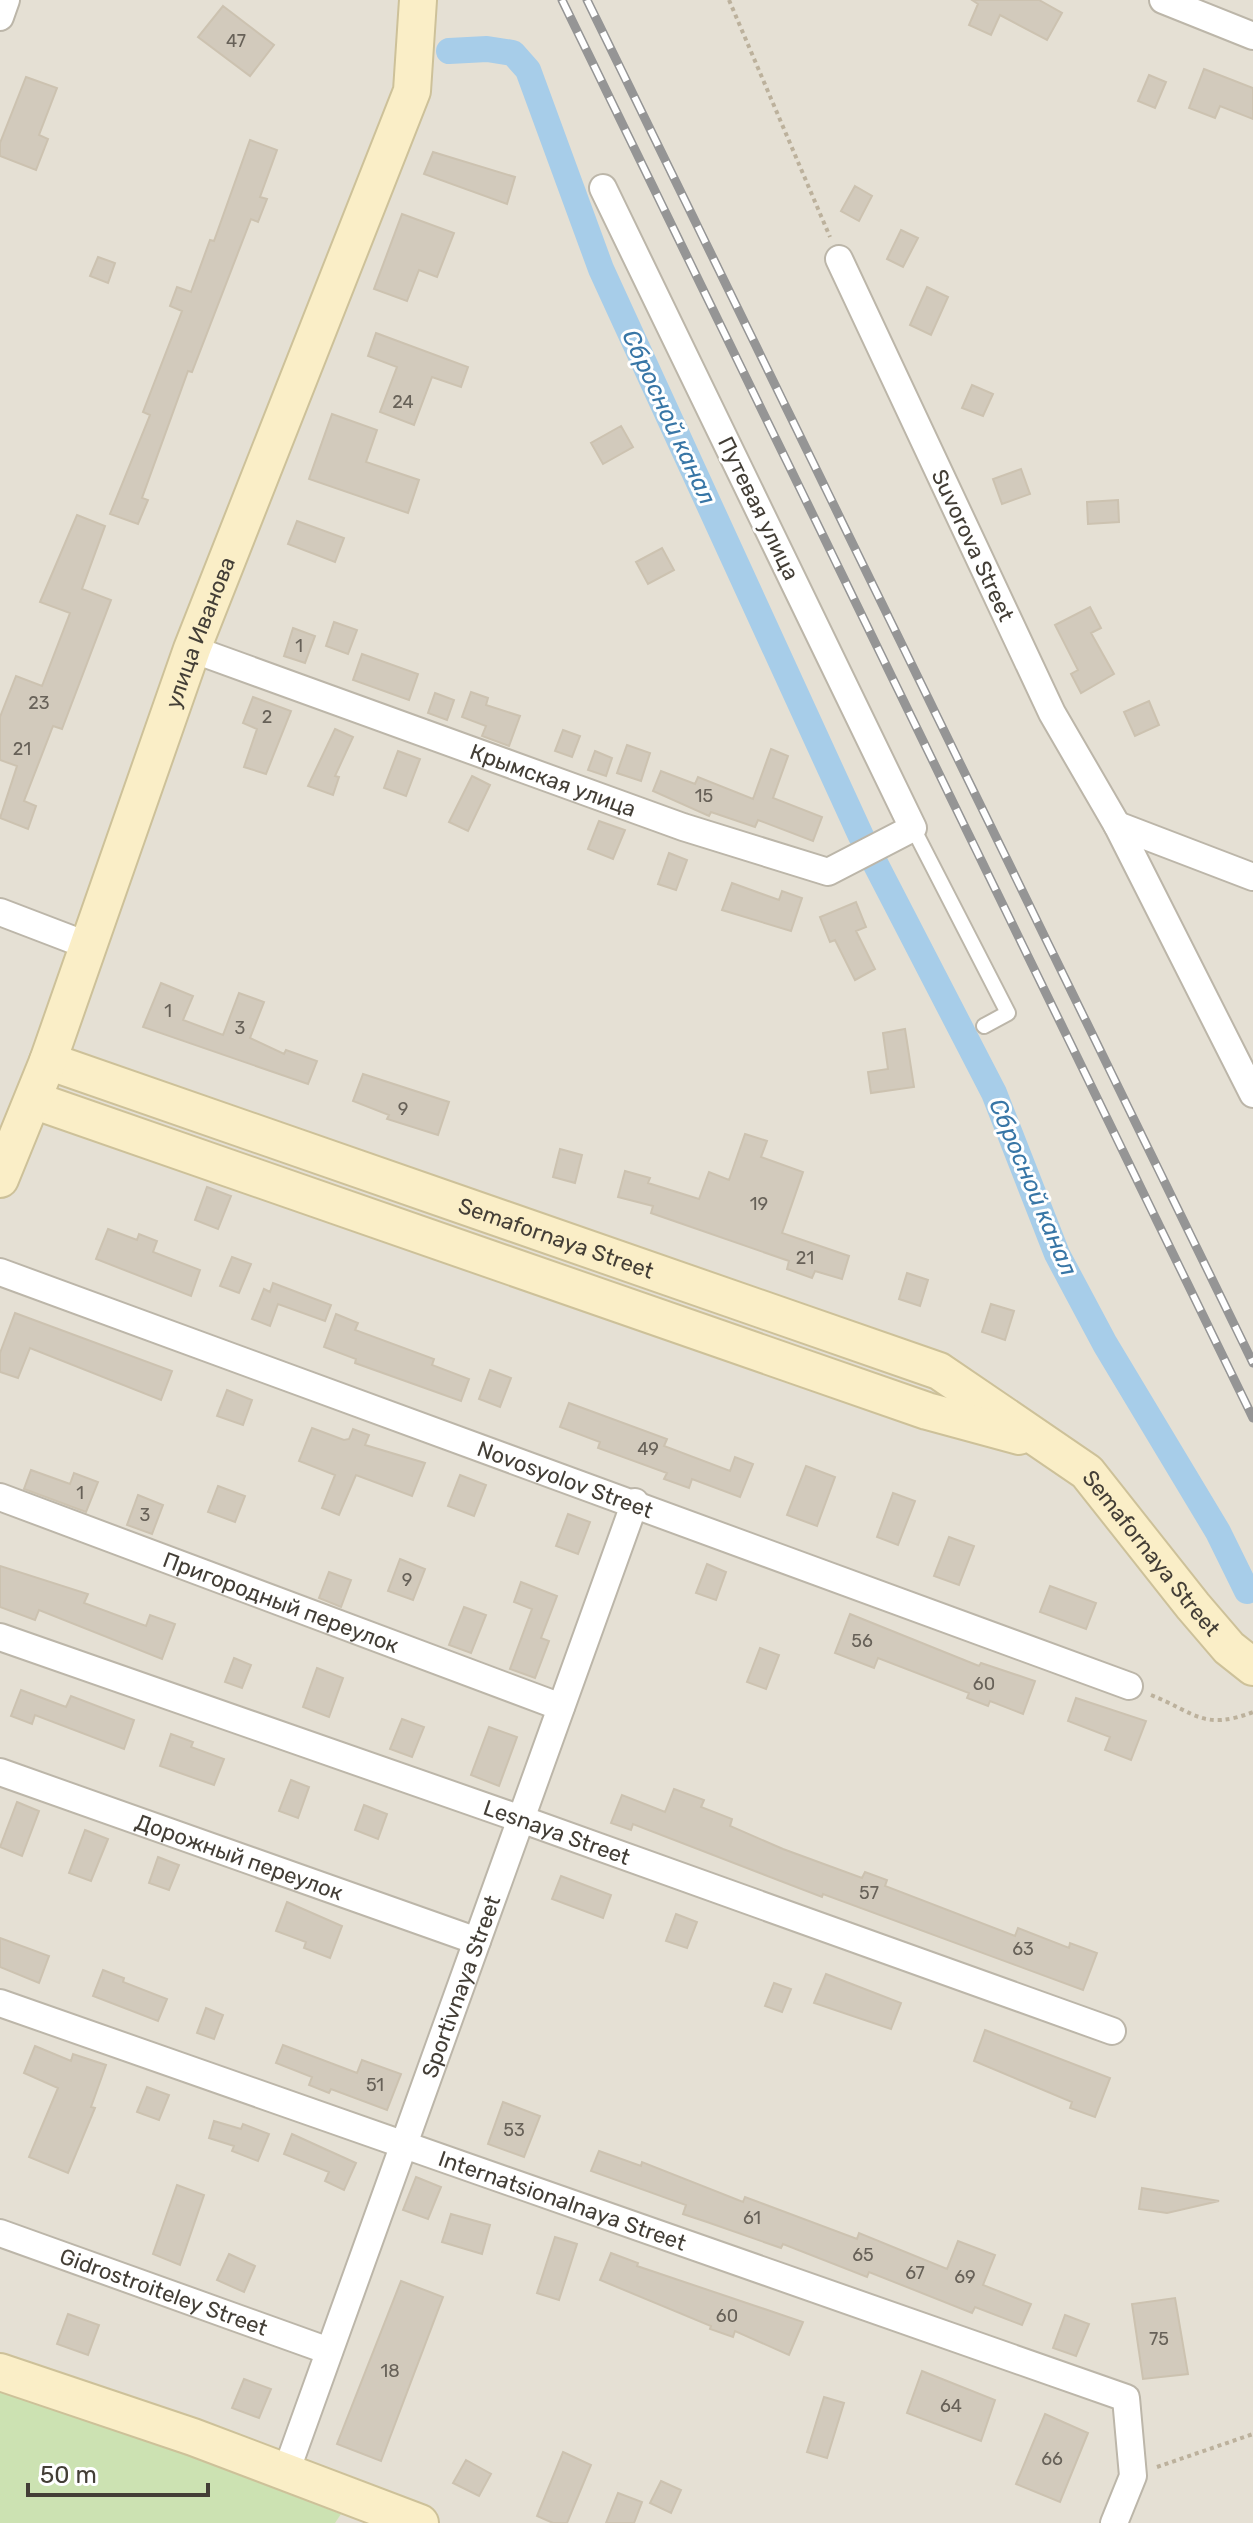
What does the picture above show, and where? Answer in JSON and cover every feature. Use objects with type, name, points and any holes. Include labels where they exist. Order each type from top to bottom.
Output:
[{"type":"street","points":[[0,17],[6,0]]},
{"type":"street","name":"улица Иванова","points":[[0,1179],[48,1061],[192,649],[412,91],[418,0]]},
{"type":"street","points":[[1163,0],[1253,36]]},
{"type":"street","name":"Путевая улица","points":[[603,188],[913,828]]},
{"type":"street","name":"Suvorova Street","points":[[839,259],[1052,713],[1117,825],[1253,1094]]},
{"type":"street","name":"Крымская улица","points":[[192,649],[683,827],[828,872],[913,828]]},
{"type":"street","points":[[1117,825],[1253,877]]},
{"type":"street","points":[[0,912],[89,946]]},
{"type":"street","name":"Semafornaya Street","points":[[48,1061],[939,1371],[1087,1472],[1193,1606],[1229,1648],[1253,1667]]},
{"type":"street","name":"Semafornaya Street","points":[[33,1100],[927,1411],[1047,1444]]},
{"type":"street","name":"Novosyolov Street","points":[[0,1272],[635,1502],[1129,1686]]},
{"type":"street","points":[[927,1411],[953,1401],[954,1390],[939,1371]]},
{"type":"street","name":"Пригородный переулок","points":[[0,1497],[561,1707]]},
{"type":"street","name":"Sportivnaya Street","points":[[286,2472],[635,1502]]},
{"type":"street","name":"Lesnaya Street","points":[[0,1637],[521,1819],[1112,2031]]},
{"type":"street","name":"Дорожный переулок","points":[[0,1772],[477,1941]]},
{"type":"street","name":"Internatsionalnaya Street","points":[[0,2003],[1126,2398],[1133,2476]]},
{"type":"street","name":"Gidrostroiteley Street","points":[[0,2233],[329,2351]]},
{"type":"street","points":[[0,2372],[286,2472],[414,2522]]},
{"type":"street","points":[[1114,2523],[1133,2476]]},
{"type":"lane","points":[[913,828],[1008,1013],[984,1026]]},
{"type":"path","points":[[729,0],[839,259]]},
{"type":"path","points":[[1129,1686],[1194,1717],[1225,1722],[1253,1712]]},
{"type":"path","points":[[1133,2476],[1253,2434]]},
{"type":"shaded area","points":[[0,0],[1253,0],[1253,2523],[0,2523]]},
{"type":"green space","points":[[0,2384],[341,2514],[335,2523],[0,2523]]},
{"type":"building","points":[[972,0],[1039,0],[1062,13],[1047,40],[1000,15],[991,35],[969,25],[978,4]]},
{"type":"building","points":[[223,6],[274,45],[250,76],[198,37]]},
{"type":"building","points":[[1204,69],[1253,88],[1253,119],[1220,106],[1215,118],[1189,108]]},
{"type":"building","points":[[1149,75],[1166,82],[1155,108],[1138,101]]},
{"type":"building","points":[[26,77],[57,88],[39,135],[48,139],[36,170],[0,156],[0,143]]},
{"type":"building","points":[[250,140],[277,150],[260,197],[267,199],[258,222],[251,219],[192,372],[188,371],[142,498],[148,500],[138,524],[110,514],[150,415],[143,412],[182,311],[170,306],[177,287],[191,292],[210,240],[214,241]]},
{"type":"building","points":[[433,152],[515,177],[507,204],[424,174]]},
{"type":"building","points":[[855,186],[872,196],[859,221],[841,211]]},
{"type":"building","points":[[402,214],[454,233],[437,277],[419,270],[407,301],[374,289]]},
{"type":"building","points":[[901,230],[918,238],[903,267],[887,259]]},
{"type":"building","points":[[98,257],[115,263],[108,283],[90,276]]},
{"type":"building","points":[[927,287],[948,297],[931,335],[910,325]]},
{"type":"building","points":[[376,333],[468,367],[461,387],[432,377],[414,425],[380,412],[397,367],[368,356]]},
{"type":"building","points":[[972,385],[993,394],[983,416],[962,408]]},
{"type":"building","points":[[332,414],[377,430],[366,462],[419,480],[408,513],[309,479]]},
{"type":"building","points":[[621,426],[633,447],[603,464],[591,443]]},
{"type":"building","points":[[1021,469],[1030,494],[1002,504],[993,479]]},
{"type":"building","points":[[1118,500],[1119,522],[1088,524],[1087,502]]},
{"type":"building","points":[[77,515],[105,526],[82,589],[111,600],[62,729],[53,726],[24,801],[36,806],[28,829],[0,818],[17,766],[0,760],[0,717],[16,676],[42,686],[70,613],[40,602]]},
{"type":"building","points":[[297,521],[344,538],[335,562],[288,544]]},
{"type":"building","points":[[662,548],[674,570],[648,584],[636,562]]},
{"type":"building","points":[[1090,607],[1101,628],[1091,633],[1114,674],[1081,693],[1071,674],[1078,670],[1055,625]]},
{"type":"building","points":[[334,622],[357,630],[348,654],[326,646]]},
{"type":"building","points":[[293,628],[315,636],[305,663],[284,656]]},
{"type":"building","points":[[362,654],[418,674],[409,700],[353,680]]},
{"type":"building","points":[[471,692],[488,698],[486,705],[520,716],[509,746],[482,736],[486,726],[462,717]]},
{"type":"building","points":[[435,693],[454,700],[447,720],[428,713]]},
{"type":"building","points":[[253,697],[291,711],[266,774],[244,767],[257,729],[243,723]]},
{"type":"building","points":[[1149,701],[1159,725],[1135,736],[1124,712]]},
{"type":"building","points":[[335,729],[353,737],[335,776],[339,777],[333,795],[308,786]]},
{"type":"building","points":[[563,730],[580,736],[572,757],[555,751]]},
{"type":"building","points":[[627,745],[650,753],[641,781],[617,773]]},
{"type":"building","points":[[771,749],[788,756],[773,798],[822,817],[813,841],[758,820],[755,827],[711,812],[709,816],[653,791],[661,771],[695,784],[698,777],[753,799]]},
{"type":"building","points":[[398,751],[420,759],[406,796],[384,788]]},
{"type":"building","points":[[595,751],[612,758],[606,776],[588,770]]},
{"type":"building","points":[[472,776],[490,785],[468,831],[449,822]]},
{"type":"building","points":[[599,821],[625,830],[613,859],[588,849]]},
{"type":"building","points":[[669,853],[687,860],[676,890],[658,884]]},
{"type":"building","points":[[732,883],[779,900],[782,891],[802,898],[791,931],[722,910]]},
{"type":"building","points":[[856,902],[866,927],[856,931],[875,969],[855,980],[835,940],[830,942],[820,917]]},
{"type":"building","points":[[161,983],[193,996],[183,1020],[223,1035],[239,993],[264,1002],[250,1038],[284,1054],[286,1050],[317,1061],[308,1084],[143,1027]]},
{"type":"building","points":[[905,1029],[914,1087],[871,1093],[868,1072],[888,1069],[883,1033]]},
{"type":"building","points":[[363,1074],[449,1102],[438,1135],[387,1119],[389,1115],[353,1101]]},
{"type":"building","points":[[745,1134],[767,1141],[761,1157],[803,1172],[782,1233],[849,1256],[842,1279],[815,1271],[812,1278],[787,1269],[789,1261],[651,1213],[653,1206],[618,1197],[625,1171],[650,1178],[648,1183],[699,1199],[709,1172],[729,1180]]},
{"type":"building","points":[[560,1149],[582,1155],[575,1183],[553,1177]]},
{"type":"building","points":[[207,1187],[231,1196],[218,1229],[195,1220]]},
{"type":"building","points":[[108,1229],[137,1240],[139,1234],[157,1241],[153,1252],[200,1270],[191,1296],[96,1259]]},
{"type":"building","points":[[232,1257],[251,1264],[239,1293],[220,1286]]},
{"type":"building","points":[[907,1273],[928,1280],[920,1306],[899,1299]]},
{"type":"building","points":[[273,1283],[331,1305],[325,1321],[278,1304],[270,1326],[252,1319],[264,1289],[270,1292]]},
{"type":"building","points":[[991,1304],[1014,1311],[1005,1340],[982,1332]]},
{"type":"building","points":[[15,1313],[172,1371],[161,1400],[30,1348],[18,1378],[0,1372],[0,1353]]},
{"type":"building","points":[[336,1314],[358,1323],[355,1330],[434,1359],[432,1365],[469,1379],[461,1401],[355,1363],[356,1359],[324,1347]]},
{"type":"building","points":[[490,1370],[511,1378],[500,1407],[479,1399]]},
{"type":"building","points":[[227,1390],[252,1400],[243,1425],[217,1416]]},
{"type":"building","points":[[569,1403],[667,1439],[664,1446],[730,1471],[735,1457],[753,1464],[740,1497],[692,1479],[689,1488],[664,1479],[667,1473],[598,1448],[600,1442],[560,1427]]},
{"type":"building","points":[[312,1428],[344,1440],[349,1439],[353,1429],[369,1435],[365,1445],[425,1463],[412,1496],[356,1475],[339,1515],[322,1508],[335,1475],[299,1461]]},
{"type":"building","points":[[806,1466],[835,1477],[817,1526],[787,1515]]},
{"type":"building","points":[[31,1470],[70,1484],[74,1473],[98,1482],[86,1512],[24,1489]]},
{"type":"building","points":[[460,1475],[486,1485],[474,1516],[448,1506]]},
{"type":"building","points":[[218,1486],[245,1496],[235,1522],[208,1512]]},
{"type":"building","points":[[893,1493],[915,1501],[898,1545],[877,1537]]},
{"type":"building","points":[[138,1495],[163,1505],[152,1534],[127,1525]]},
{"type":"building","points":[[568,1514],[590,1522],[578,1554],[556,1546]]},
{"type":"building","points":[[949,1537],[974,1546],[959,1585],[934,1576]]},
{"type":"building","points":[[400,1559],[425,1569],[413,1600],[388,1591]]},
{"type":"building","points":[[707,1564],[726,1572],[716,1600],[696,1593]]},
{"type":"building","points":[[0,1566],[88,1594],[84,1603],[146,1626],[150,1615],[175,1624],[162,1659],[39,1610],[35,1620],[0,1607]]},
{"type":"building","points":[[329,1572],[351,1580],[341,1607],[319,1598]]},
{"type":"building","points":[[521,1582],[557,1596],[541,1638],[549,1641],[535,1678],[510,1669],[532,1609],[514,1602]]},
{"type":"building","points":[[1050,1586],[1096,1603],[1086,1629],[1040,1612]]},
{"type":"building","points":[[464,1607],[486,1615],[471,1653],[449,1645]]},
{"type":"building","points":[[850,1614],[979,1666],[981,1663],[1035,1681],[1023,1714],[990,1701],[988,1706],[967,1698],[969,1693],[878,1658],[874,1668],[835,1653]]},
{"type":"building","points":[[760,1648],[779,1655],[766,1689],[747,1682]]},
{"type":"building","points":[[234,1658],[251,1665],[242,1688],[225,1682]]},
{"type":"building","points":[[317,1668],[343,1678],[329,1717],[303,1707]]},
{"type":"building","points":[[21,1690],[66,1707],[71,1696],[134,1720],[124,1749],[35,1715],[32,1724],[11,1716]]},
{"type":"building","points":[[1076,1698],[1146,1721],[1131,1760],[1105,1750],[1110,1737],[1068,1721]]},
{"type":"building","points":[[402,1719],[424,1727],[412,1757],[390,1749]]},
{"type":"building","points":[[489,1727],[517,1737],[499,1786],[471,1775]]},
{"type":"building","points":[[171,1734],[193,1742],[191,1747],[224,1759],[214,1785],[160,1766]]},
{"type":"building","points":[[291,1780],[309,1787],[298,1818],[279,1811]]},
{"type":"building","points":[[674,1789],[704,1800],[701,1807],[732,1819],[730,1826],[783,1849],[862,1878],[865,1872],[887,1880],[885,1886],[1015,1936],[1018,1928],[1069,1948],[1070,1943],[1097,1953],[1083,1990],[823,1894],[822,1897],[633,1824],[631,1830],[611,1823],[622,1795],[665,1812]]},
{"type":"building","points":[[17,1802],[39,1811],[22,1856],[0,1847]]},
{"type":"building","points":[[364,1805],[387,1814],[378,1839],[355,1830]]},
{"type":"building","points":[[85,1830],[108,1839],[91,1881],[69,1873]]},
{"type":"building","points":[[158,1857],[179,1865],[169,1890],[149,1883]]},
{"type":"building","points":[[561,1876],[611,1895],[603,1918],[552,1899]]},
{"type":"building","points":[[287,1902],[342,1926],[330,1958],[304,1948],[306,1942],[276,1931]]},
{"type":"building","points":[[676,1914],[697,1922],[687,1948],[666,1941]]},
{"type":"building","points":[[0,1938],[49,1956],[39,1983],[0,1967]]},
{"type":"building","points":[[103,1970],[124,1978],[123,1982],[167,1999],[158,2021],[93,1996]]},
{"type":"building","points":[[826,1974],[901,2003],[891,2029],[814,2003]]},
{"type":"building","points":[[774,1983],[791,1989],[782,2012],[765,2006]]},
{"type":"building","points":[[206,2008],[223,2015],[214,2039],[197,2033]]},
{"type":"building","points":[[985,2030],[1110,2078],[1095,2117],[1070,2108],[1072,2102],[974,2061]]},
{"type":"building","points":[[283,2045],[357,2073],[362,2060],[401,2074],[387,2110],[331,2089],[329,2093],[309,2085],[312,2077],[276,2063]]},
{"type":"building","points":[[35,2046],[71,2061],[73,2054],[106,2065],[91,2107],[95,2108],[68,2173],[29,2157],[58,2088],[24,2073]]},
{"type":"building","points":[[147,2087],[169,2095],[159,2120],[137,2112]]},
{"type":"building","points":[[503,2102],[540,2116],[524,2157],[488,2144]]},
{"type":"building","points":[[214,2121],[241,2129],[243,2124],[269,2134],[258,2161],[232,2151],[234,2146],[209,2138]]},
{"type":"building","points":[[292,2134],[356,2163],[344,2190],[325,2181],[329,2172],[284,2154]]},
{"type":"building","points":[[599,2151],[641,2166],[642,2162],[743,2202],[745,2197],[857,2239],[859,2233],[947,2269],[958,2241],[995,2255],[983,2285],[1031,2304],[1022,2325],[975,2307],[972,2313],[869,2272],[867,2277],[783,2244],[781,2248],[683,2214],[686,2205],[591,2171]]},
{"type":"building","points":[[416,2177],[441,2187],[428,2219],[403,2210]]},
{"type":"building","points":[[177,2185],[204,2195],[180,2265],[153,2254]]},
{"type":"building","points":[[1142,2188],[1219,2201],[1167,2213],[1139,2209]]},
{"type":"building","points":[[451,2214],[490,2225],[482,2254],[442,2242]]},
{"type":"building","points":[[555,2237],[577,2244],[559,2300],[537,2293]]},
{"type":"building","points":[[611,2253],[638,2263],[637,2266],[803,2322],[789,2355],[735,2331],[733,2337],[710,2329],[711,2326],[600,2280]]},
{"type":"building","points":[[229,2254],[255,2266],[244,2292],[217,2280]]},
{"type":"building","points":[[401,2281],[443,2297],[381,2461],[337,2444]]},
{"type":"building","points":[[1175,2298],[1188,2374],[1143,2379],[1132,2304]]},
{"type":"building","points":[[68,2314],[99,2325],[88,2355],[57,2344]]},
{"type":"building","points":[[1065,2315],[1089,2324],[1076,2356],[1053,2348]]},
{"type":"building","points":[[922,2371],[995,2400],[981,2441],[907,2413]]},
{"type":"building","points":[[244,2379],[271,2389],[259,2418],[232,2408]]},
{"type":"building","points":[[824,2397],[844,2403],[827,2458],[807,2452]]},
{"type":"building","points":[[1045,2414],[1088,2433],[1060,2502],[1016,2484]]},
{"type":"building","points":[[563,2452],[591,2465],[567,2523],[553,2523],[537,2516]]},
{"type":"building","points":[[466,2460],[491,2474],[479,2496],[453,2483]]},
{"type":"building","points":[[661,2481],[681,2490],[671,2513],[650,2503]]},
{"type":"building","points":[[618,2493],[642,2502],[634,2523],[606,2523]]},
{"type":"waterway","name":"Сбросной канал","points":[[449,51],[487,49],[513,53],[528,70],[601,269],[861,836]]},
{"type":"waterway","name":"Сбросной канал","points":[[874,861],[994,1093],[1057,1254],[1105,1344],[1218,1532],[1247,1591]]},
{"type":"railway","points":[[562,0],[1253,1418]]},
{"type":"railway","points":[[587,0],[1253,1363]]}]
